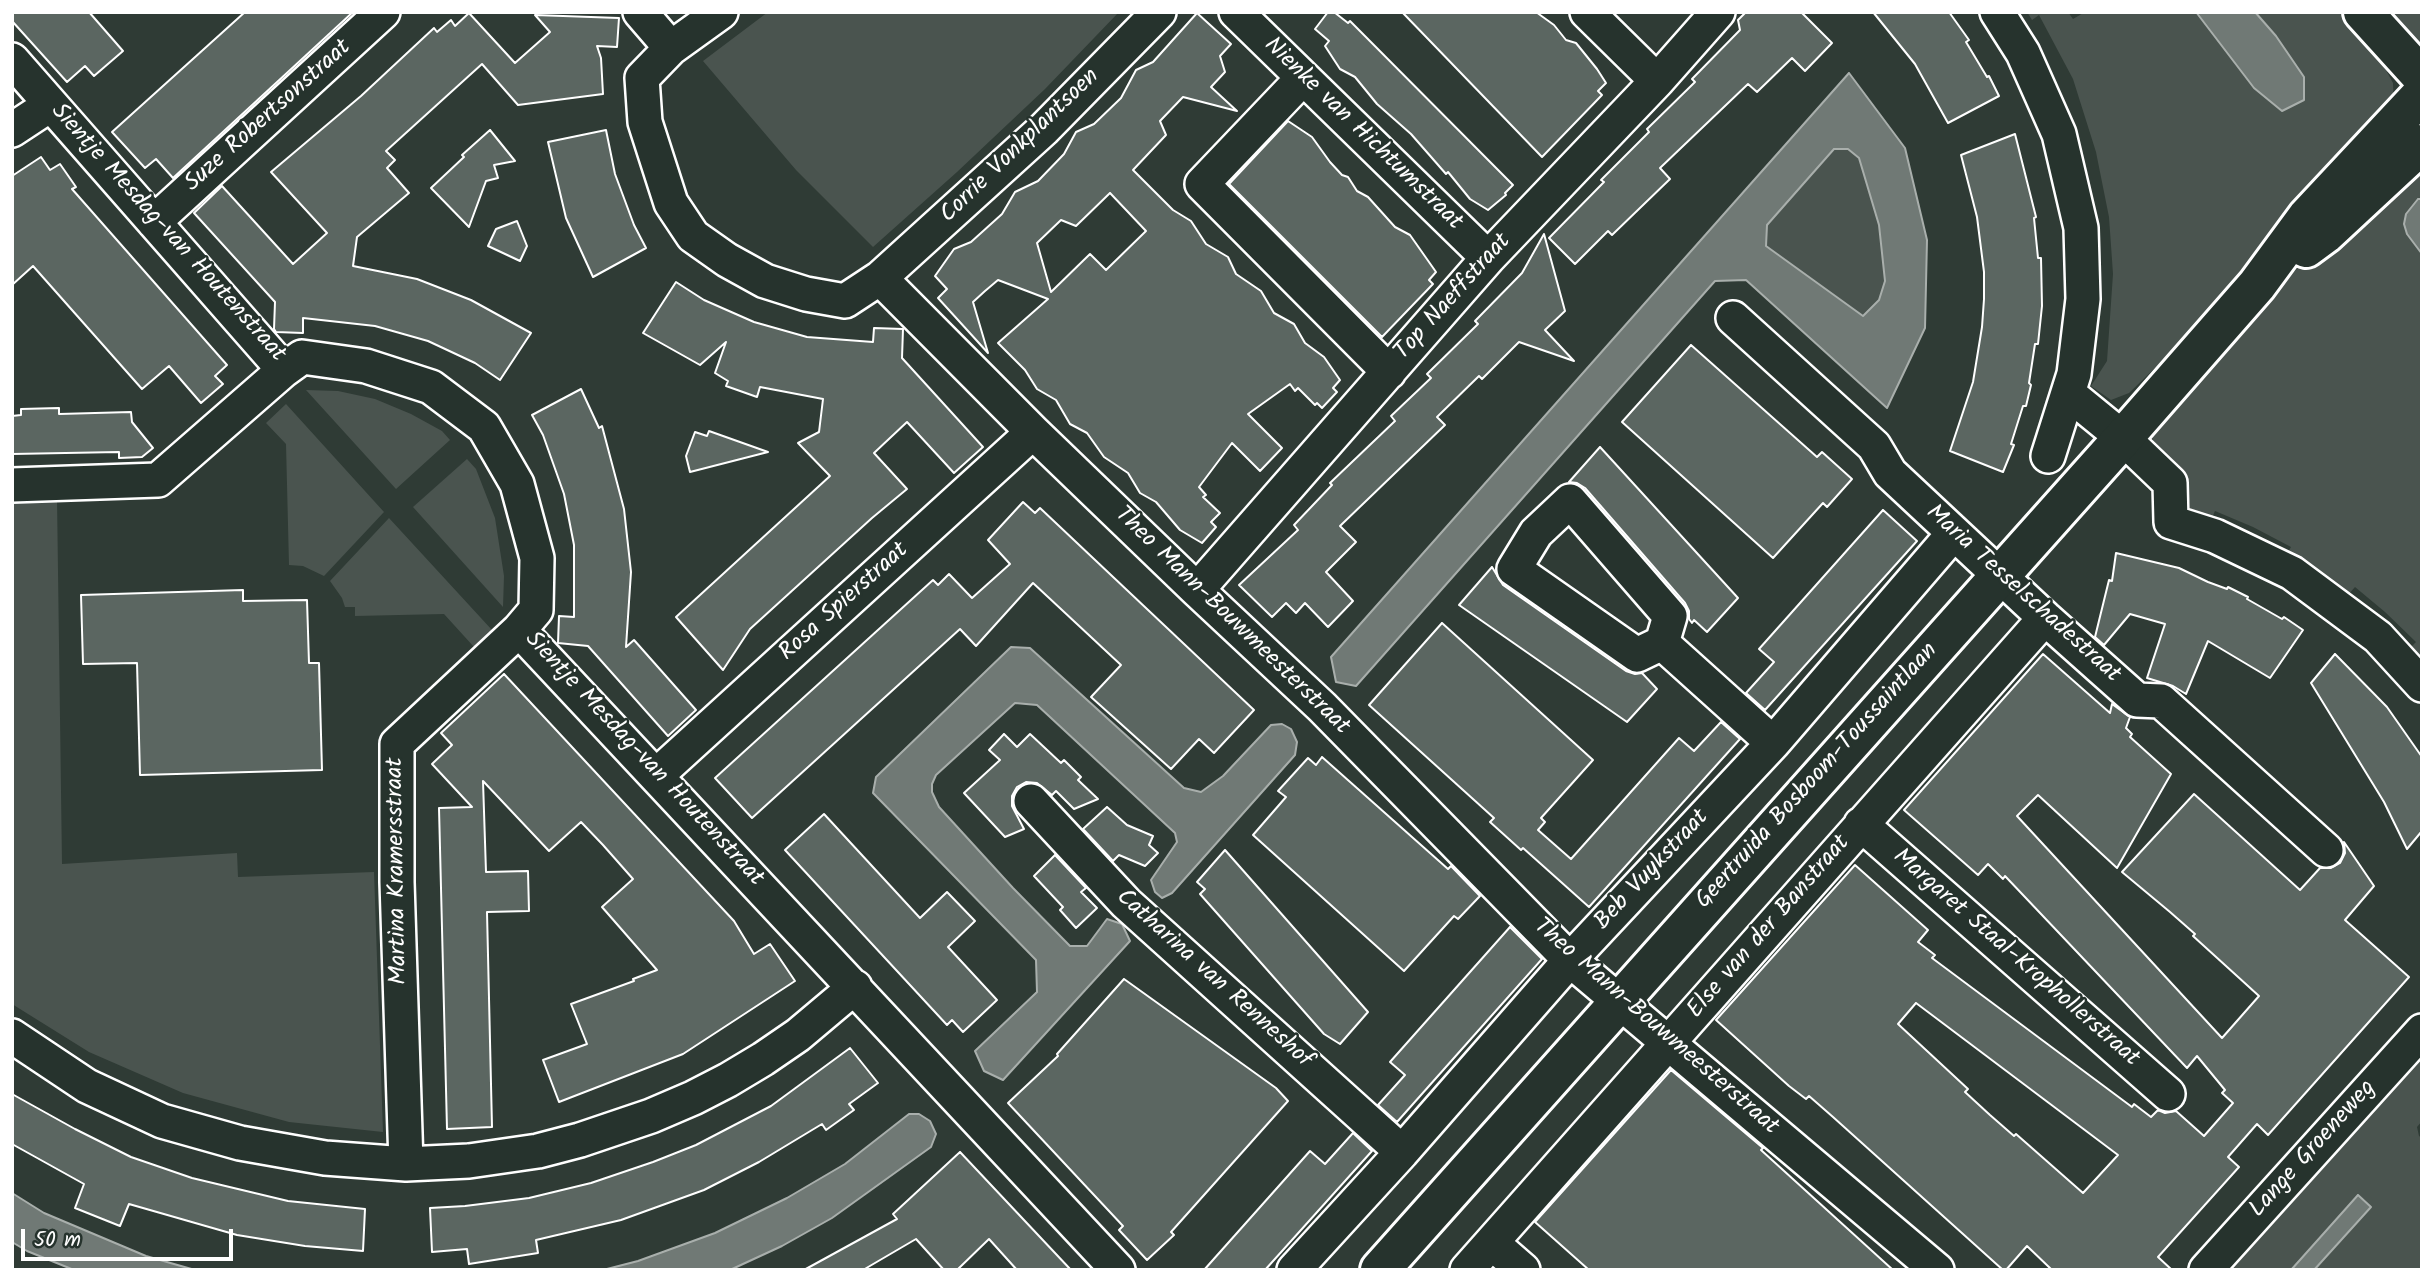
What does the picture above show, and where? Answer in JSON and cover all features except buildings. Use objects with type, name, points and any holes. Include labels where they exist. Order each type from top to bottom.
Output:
[{"type":"street","name":"Suze Robertsonstraat","points":[[154,222],[383,12]]},
{"type":"street","points":[[640,12],[671,48]]},
{"type":"street","points":[[721,12],[671,48],[642,78],[645,122],[671,203],[693,236],[727,260],[765,281],[806,294],[845,301],[880,278]]},
{"type":"street","name":"Corrie Vonkplantsoen","points":[[880,278],[1044,129],[1159,12]]},
{"type":"street","name":"Nienke van Hichtumstraat","points":[[1236,12],[1488,258]]},
{"type":"street","points":[[1587,12],[1657,81]]},
{"type":"street","name":"Top Naeffstraat","points":[[1196,590],[1488,258],[1657,81],[1718,12]]},
{"type":"street","points":[[1997,12],[2023,53],[2059,134],[2081,228],[2083,299],[2074,374],[2048,456]]},
{"type":"street","points":[[2363,12],[2422,77]]},
{"type":"street","name":"Sientje Mesdag-van Houtenstraat","points":[[12,60],[284,370],[302,357],[366,366],[431,387],[484,427],[517,484],[537,558],[536,610],[519,631],[657,775],[1118,1270]]},
{"type":"street","points":[[1302,79],[1202,184],[1389,372]]},
{"type":"street","name":"Geertruida Bosboom-Toussaintlaan","points":[[1380,1270],[2123,438],[2257,285],[2307,217],[2422,94]]},
{"type":"street","points":[[12,130],[50,105]]},
{"type":"street","name":"Geertruida Bosboom-Toussaintlaan","points":[[2257,285],[2325,234],[2422,144]]},
{"type":"street","name":"Theo Mann-Bouwmeesterstraat","points":[[880,278],[1033,432],[1322,707],[1570,960],[1937,1270]]},
{"type":"street","name":"Maria Tesselschadestraat","points":[[1733,318],[1874,446],[1890,473],[2045,618],[2137,700],[2161,701],[2326,850]]},
{"type":"street","points":[[12,485],[158,480],[284,370]]},
{"type":"street","points":[[2068,393],[2123,438],[2169,483],[2171,522],[2215,536],[2292,573],[2378,637],[2422,685]]},
{"type":"street","name":"Rosa Spierstraat","points":[[657,775],[1033,432]]},
{"type":"street","points":[[1570,501],[1670,615],[1662,643],[1637,655],[1514,569],[1536,533],[1570,501]]},
{"type":"street","name":"Beb Vuykstraat","points":[[1294,1270],[1402,1152],[1570,960],[1773,743],[1954,533]]},
{"type":"street","name":"Else van der Banstraat","points":[[1467,1270],[2045,618]]},
{"type":"street","name":"Martina Kramersstraat","points":[[406,1164],[397,883],[397,744],[519,631]]},
{"type":"street","points":[[1662,643],[1773,743]]},
{"type":"street","name":"Catharina van Renneshof","points":[[1031,801],[1126,904],[1402,1152]]},
{"type":"street","name":"Margaret Staal-Krophollerstraat","points":[[1861,824],[2168,1094]]},
{"type":"street","points":[[12,1036],[87,1086],[162,1121],[240,1143],[325,1158],[406,1164],[469,1161],[538,1151],[652,1116],[728,1080],[763,1059],[798,1035],[855,987]]},
{"type":"street","name":"Lange Groeneweg","points":[[2206,1270],[2422,1031]]},
{"type":"street","points":[[1492,1243],[1523,1270]]},
{"type":"shaded area","points":[[768,12],[1119,12],[1045,89],[873,247],[796,170],[703,61]]},
{"type":"shaded area","points":[[2027,12],[2068,12],[2073,19],[2085,12],[2196,12],[2254,88],[2304,77],[2276,36],[2255,12],[2348,12],[2366,33],[2393,83],[2394,109],[2185,339],[2129,393],[2111,400],[2091,386],[2107,361],[2113,274],[2109,217],[2096,152],[2073,79],[2039,15],[2032,20]]},
{"type":"shaded area","points":[[2196,12],[2255,12],[2276,36],[2304,77],[2304,100],[2282,111],[2254,88]]},
{"type":"shaded area","points":[[2385,12],[2422,12],[2422,53]]},
{"type":"shaded area","points":[[1849,73],[1905,148],[1927,240],[1925,328],[1887,408],[1746,280],[1715,281],[1356,686],[1336,682],[1331,657]],"holes":[[[1834,149],[1848,149],[1859,158],[1879,225],[1885,281],[1879,300],[1863,316],[1766,246],[1767,225]]]},
{"type":"shaded area","points":[[1835,149],[1848,149],[1859,158],[1879,225],[1885,281],[1879,300],[1863,316],[1766,246],[1767,225]]},
{"type":"shaded area","points":[[2422,159],[2422,199],[2418,199],[2407,234],[2422,254],[2422,665],[2408,650],[2416,642],[2355,587],[2347,596],[2286,556],[2291,547],[2253,527],[2215,511],[2210,522],[2198,518],[2190,508],[2187,485],[2153,447],[2152,434],[2276,288],[2408,168]]},
{"type":"shaded area","points":[[2418,199],[2422,199],[2422,254],[2407,234],[2404,224],[2406,214]]},
{"type":"shaded area","points":[[306,390],[338,391],[375,399],[411,414],[442,431],[450,440],[396,489]]},
{"type":"shaded area","points":[[286,404],[384,512],[324,576],[303,566],[289,565],[286,444],[266,423]]},
{"type":"shaded area","points":[[467,459],[476,469],[495,518],[504,576],[503,607],[413,507]]},
{"type":"shaded area","points":[[12,498],[57,498],[62,864],[237,853],[238,877],[374,872],[383,1132],[289,1122],[183,1093],[89,1052],[12,1004]]},
{"type":"shaded area","points":[[389,518],[492,630],[474,647],[444,614],[355,616],[355,607],[345,607],[330,581]]},
{"type":"shaded area","points":[[1011,647],[1030,648],[1184,788],[1201,792],[1223,776],[1271,725],[1282,724],[1291,729],[1297,742],[1295,755],[1172,893],[1162,898],[1155,892],[1151,880],[1177,842],[1175,833],[1037,705],[1015,703],[936,775],[932,792],[939,807],[1070,946],[1087,946],[1107,919],[1122,924],[1130,941],[1003,1080],[984,1071],[975,1051],[1037,992],[1036,960],[873,793],[876,777]]},
{"type":"shaded area","points":[[2422,1051],[2422,1121],[2417,1127],[2422,1138],[2422,1270],[2314,1270],[2371,1207],[2358,1196],[2291,1270],[2226,1270]]},
{"type":"shaded area","points":[[909,1114],[919,1114],[930,1121],[936,1134],[931,1147],[832,1218],[782,1246],[730,1270],[603,1270],[638,1261],[715,1233],[787,1198],[845,1164]]},
{"type":"shaded area","points":[[12,1193],[44,1213],[146,1256],[195,1270],[74,1270],[27,1251],[12,1242]]},
{"type":"shaded area","points":[[2358,1195],[2371,1207],[2314,1270],[2291,1270]]}]
